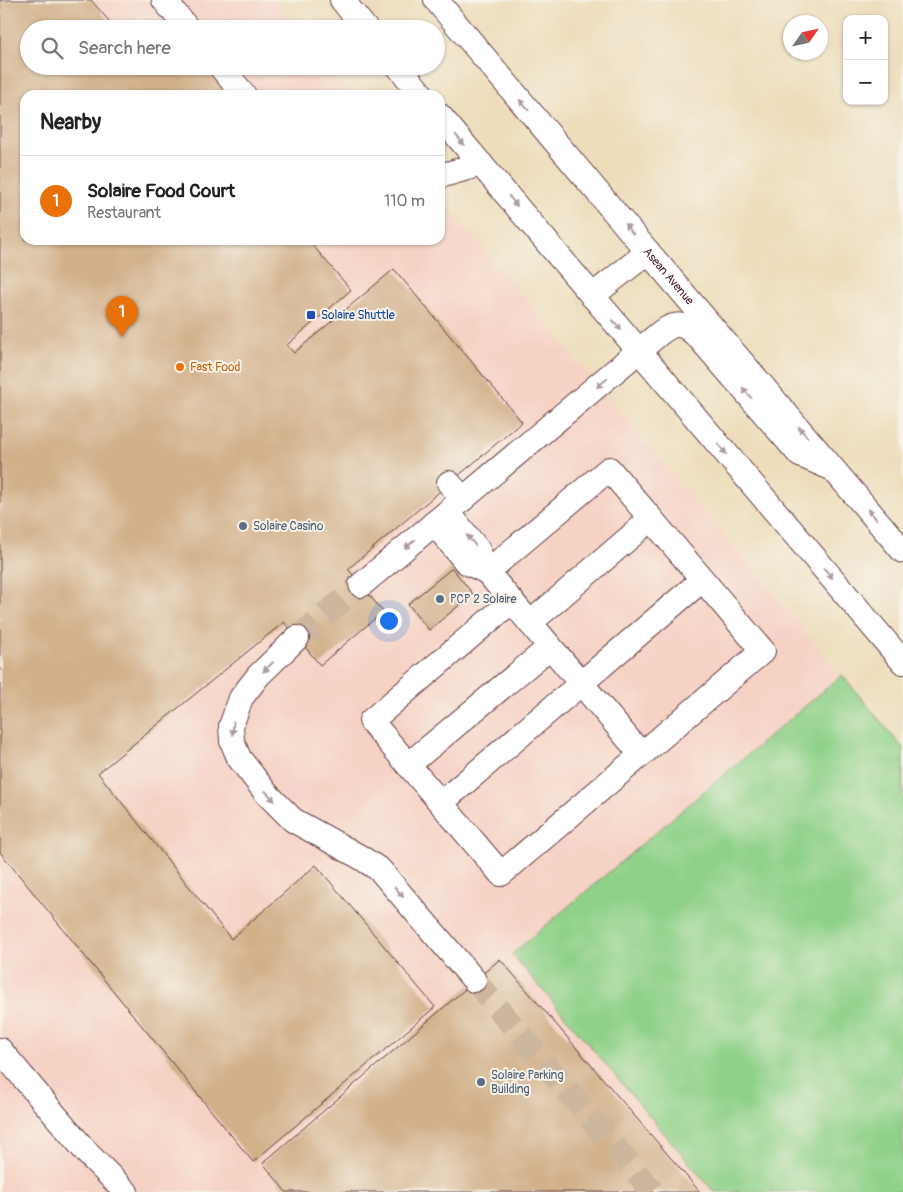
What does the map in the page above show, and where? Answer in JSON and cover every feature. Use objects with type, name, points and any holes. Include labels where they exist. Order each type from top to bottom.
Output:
[{"type":"street","points":[[164,0],[181,20]]},
{"type":"street","points":[[342,0],[359,20]]},
{"type":"street","name":"Asean Avenue","points":[[436,0],[903,551]]},
{"type":"street","points":[[227,75],[240,90]]},
{"type":"street","points":[[405,75],[418,90]]},
{"type":"street","points":[[445,122],[903,662]]},
{"type":"street","points":[[445,175],[481,164]]},
{"type":"street","points":[[592,296],[648,252]]},
{"type":"street","points":[[361,585],[449,504],[667,328],[679,324],[686,326],[701,340],[800,455],[835,469]]},
{"type":"street","points":[[487,572],[609,469],[763,651],[501,874],[371,721],[512,602]]},
{"type":"street","points":[[449,504],[478,550],[487,572],[641,754]]},
{"type":"street","points":[[530,623],[651,519]]},
{"type":"street","points":[[440,803],[702,580]]},
{"type":"street","points":[[298,638],[258,676],[241,698],[231,726],[232,740],[239,758],[267,794],[293,820],[380,870],[474,980]]},
{"type":"street","points":[[408,765],[550,647]]},
{"type":"street","points":[[1,1052],[89,1155],[126,1192]]},
{"type":"shaded area","points":[[0,0],[274,0],[291,20],[20,20],[20,75],[337,75],[350,90],[20,90],[20,245],[445,245],[445,204],[903,748],[903,1192],[0,1192]]},
{"type":"green space","points":[[842,675],[903,748],[903,1192],[714,1192],[512,954]]},
{"type":"building","points":[[0,0],[91,0],[108,20],[20,20],[20,75],[217,75],[230,90],[20,90],[20,245],[312,245],[351,290],[287,345],[294,353],[394,269],[522,422],[348,569],[383,612],[320,665],[284,622],[98,773],[231,939],[316,865],[435,1007],[253,1162],[0,852]]},
{"type":"building","name":"PCP 2 Solaire","points":[[452,568],[473,594],[429,630],[408,604]]},
{"type":"building","name":"Solaire Parking Building","points":[[500,959],[700,1192],[286,1192],[263,1163]]},
{"type":"tunnel","points":[[297,638],[361,585]]},
{"type":"tunnel","points":[[474,980],[653,1192]]},
{"type":"place","name":"Solaire Shuttle","points":[[311,315]]},
{"type":"place","name":"Solaire Food Court","points":[[122,337]]},
{"type":"place","name":"Fast Food","points":[[180,367]]},
{"type":"place","name":"Solaire Casino","points":[[243,526]]},
{"type":"place","name":"PCP 2 Solaire","points":[[440,599]]},
{"type":"place","name":"Solaire Parking Building","points":[[481,1082]]}]
